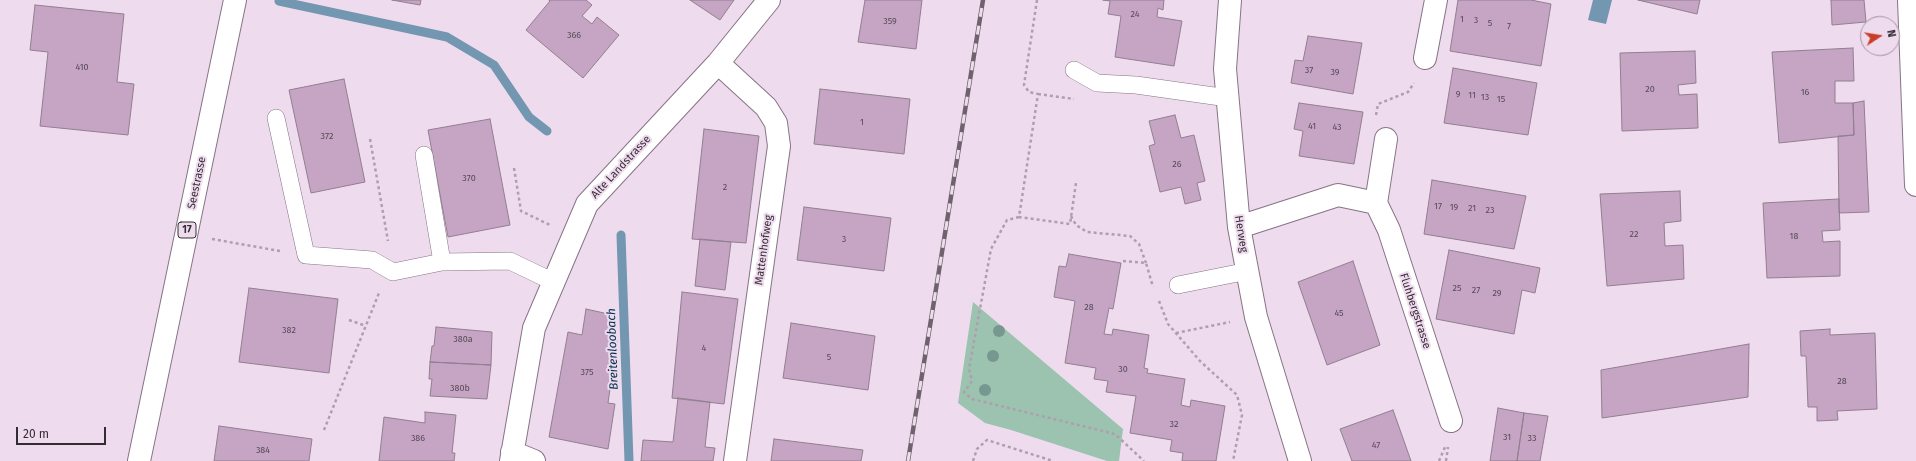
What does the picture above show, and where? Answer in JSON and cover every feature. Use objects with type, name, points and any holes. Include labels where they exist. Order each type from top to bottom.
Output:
[{"type":"street","name":"Seestrasse","points":[[139,461],[235,0]]},
{"type":"street","name":"Alte Landstrasse","points":[[512,456],[534,328],[587,204],[718,63],[769,0]]},
{"type":"street","name":"Herweg","points":[[1230,0],[1225,69],[1239,227],[1256,317],[1300,461]]},
{"type":"street","points":[[1425,58],[1436,0]]},
{"type":"street","points":[[1909,0],[1916,185]]},
{"type":"street","name":"Mattenhofweg","points":[[718,63],[766,107],[776,124],[779,146],[735,461]]},
{"type":"street","points":[[1239,227],[1338,195],[1376,203],[1386,139]]},
{"type":"street","name":"Fluhbergstrasse","points":[[1376,203],[1389,230],[1451,421]]},
{"type":"street","points":[[512,456],[534,461]]},
{"type":"lane","points":[[1074,70],[1097,83],[1136,85],[1228,98]]},
{"type":"lane","points":[[276,118],[306,255],[372,260],[391,271],[442,262],[510,261],[554,282]]},
{"type":"lane","points":[[424,155],[442,262]]},
{"type":"lane","points":[[1178,285],[1248,271]]},
{"type":"path","points":[[1018,217],[1038,94],[1029,92],[1024,85],[1037,0]]},
{"type":"path","points":[[1386,139],[1373,138],[1378,104],[1408,92],[1423,72],[1425,58]]},
{"type":"path","points":[[324,430],[366,326],[391,271],[370,140]]},
{"type":"path","points":[[514,168],[521,211],[574,236]]},
{"type":"path","points":[[1076,183],[1070,224],[1018,217],[1007,220],[991,249],[969,369],[972,381],[964,392],[972,399],[1115,434],[1144,461]]},
{"type":"path","points":[[1070,216],[1076,225],[1087,232],[1130,236],[1139,244],[1153,288]]},
{"type":"path","points":[[210,239],[306,255]]},
{"type":"path","points":[[1123,261],[1146,263]]},
{"type":"path","points":[[1156,296],[1168,324],[1200,361],[1237,395],[1242,415],[1233,461]]},
{"type":"path","points":[[1176,333],[1256,317]]},
{"type":"path","points":[[349,320],[366,326]]},
{"type":"path","points":[[973,461],[976,449],[987,440],[1053,461]]},
{"type":"path","points":[[1446,461],[1448,446]]},
{"type":"green space","points":[[973,302],[1123,429],[1119,461],[1107,461],[985,423],[958,403]]},
{"type":"water","points":[[1593,0],[1612,0],[1606,24],[1588,20]]},
{"type":"building","points":[[392,0],[421,0],[420,5]]},
{"type":"building","points":[[549,0],[586,0],[592,5],[582,16],[592,24],[597,17],[619,35],[583,78],[526,30],[550,1]]},
{"type":"building","points":[[690,0],[734,0],[720,20]]},
{"type":"building","points":[[865,0],[922,0],[916,49],[858,42]]},
{"type":"building","points":[[1103,0],[1164,0],[1163,10],[1158,8],[1157,17],[1182,21],[1174,66],[1115,57],[1121,16],[1108,14],[1110,1]]},
{"type":"building","points":[[1458,0],[1531,0],[1551,4],[1541,66],[1450,51]]},
{"type":"building","points":[[1638,0],[1700,0],[1697,14]]},
{"type":"building","points":[[1831,0],[1864,0],[1865,16],[1860,16],[1860,23],[1832,25]]},
{"type":"building","points":[[35,5],[124,14],[117,82],[134,84],[128,135],[40,126],[48,52],[30,50]]},
{"type":"building","points":[[1308,36],[1362,43],[1353,94],[1291,83],[1295,60],[1303,61]]},
{"type":"building","points":[[1853,48],[1854,81],[1835,81],[1835,103],[1853,103],[1854,135],[1779,143],[1772,52]]},
{"type":"building","points":[[1695,51],[1696,83],[1678,85],[1679,95],[1697,94],[1698,128],[1622,131],[1620,53]]},
{"type":"building","points":[[1453,68],[1537,83],[1528,135],[1444,123]]},
{"type":"building","points":[[344,79],[365,182],[311,193],[289,90]]},
{"type":"building","points":[[820,89],[910,99],[904,154],[814,144]]},
{"type":"building","points":[[1864,101],[1869,212],[1839,213],[1838,136],[1854,135],[1853,103]]},
{"type":"building","points":[[1299,103],[1363,112],[1354,164],[1299,156],[1303,131],[1294,129]]},
{"type":"building","points":[[1175,115],[1181,138],[1194,135],[1205,181],[1197,183],[1201,200],[1185,204],[1181,187],[1160,192],[1149,146],[1155,144],[1149,121]]},
{"type":"building","points":[[490,119],[510,225],[448,237],[428,130]]},
{"type":"building","points":[[704,129],[759,136],[746,243],[692,239]]},
{"type":"building","points":[[1432,180],[1526,196],[1514,249],[1424,234]]},
{"type":"building","points":[[1680,191],[1681,221],[1664,223],[1665,246],[1683,245],[1684,279],[1607,286],[1600,194]]},
{"type":"building","points":[[1839,199],[1840,230],[1822,231],[1823,242],[1840,241],[1840,276],[1767,278],[1763,203]]},
{"type":"building","points":[[804,207],[891,218],[884,271],[797,260]]},
{"type":"building","points":[[700,239],[731,242],[725,290],[695,286]]},
{"type":"building","points":[[1449,250],[1540,268],[1535,293],[1522,290],[1514,334],[1436,319]]},
{"type":"building","points":[[1069,254],[1121,263],[1113,309],[1109,308],[1104,334],[1112,335],[1113,329],[1149,335],[1144,368],[1148,369],[1147,373],[1185,379],[1181,405],[1190,407],[1191,400],[1225,406],[1216,461],[1182,461],[1183,453],[1170,451],[1172,440],[1130,433],[1136,396],[1106,392],[1108,381],[1094,379],[1096,368],[1065,363],[1075,301],[1054,297],[1059,266],[1066,267]]},
{"type":"building","points":[[1353,261],[1380,345],[1327,365],[1298,282]]},
{"type":"building","points":[[249,288],[338,299],[329,373],[239,362]]},
{"type":"building","points":[[682,292],[738,299],[724,404],[672,398]]},
{"type":"building","points":[[586,309],[613,315],[608,338],[617,340],[608,403],[615,404],[608,449],[549,437],[568,332],[582,335]]},
{"type":"building","points":[[791,323],[875,336],[868,390],[783,378]]},
{"type":"building","points":[[436,327],[492,332],[491,365],[430,362],[432,346],[434,346]]},
{"type":"building","points":[[1830,329],[1830,335],[1875,333],[1877,409],[1837,411],[1838,420],[1817,421],[1817,407],[1808,407],[1806,356],[1801,356],[1800,331]]},
{"type":"building","points":[[1749,344],[1748,397],[1602,418],[1601,370]]},
{"type":"building","points":[[430,362],[491,365],[487,399],[430,396],[432,379],[429,379]]},
{"type":"building","points":[[678,398],[710,402],[705,447],[715,448],[713,461],[641,461],[643,440],[673,442]]},
{"type":"building","points":[[1498,408],[1524,413],[1517,461],[1490,461]]},
{"type":"building","points":[[1393,410],[1411,461],[1352,461],[1340,429]]},
{"type":"building","points":[[425,412],[456,415],[452,453],[455,453],[454,461],[379,461],[384,417],[425,423]]},
{"type":"building","points":[[1524,413],[1548,416],[1540,461],[1517,461]]},
{"type":"building","points":[[219,426],[312,439],[309,461],[214,461]]},
{"type":"building","points":[[774,439],[863,450],[861,461],[771,461]]},
{"type":"waterway","name":"Breitenloobach","points":[[279,1],[447,37],[494,65],[529,117],[547,131]]},
{"type":"waterway","name":"Breitenloobach","points":[[621,235],[629,461]]},
{"type":"railway","points":[[908,461],[983,0]]}]
